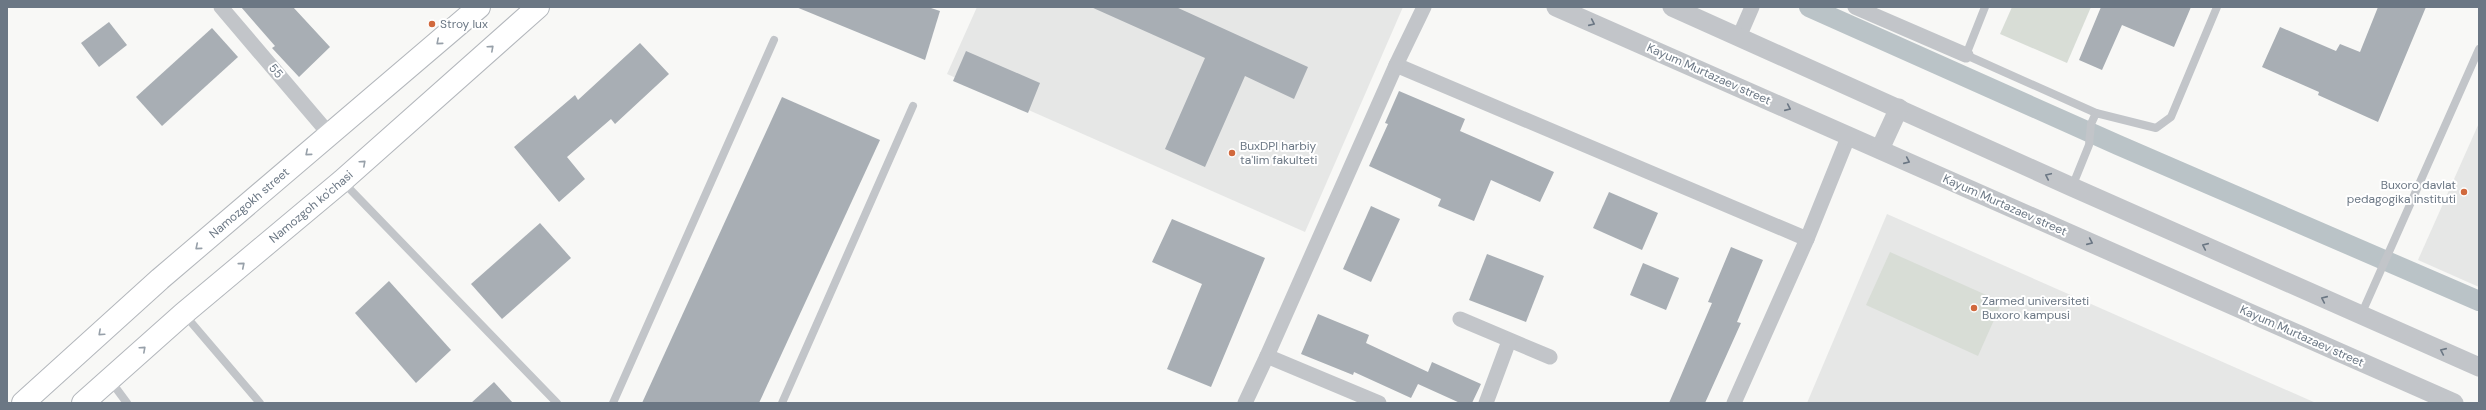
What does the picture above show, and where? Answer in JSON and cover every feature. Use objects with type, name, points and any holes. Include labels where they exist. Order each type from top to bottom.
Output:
[{"type":"main road","name":"Namozgokh street","points":[[23,403],[160,279],[479,7]]},
{"type":"main road","name":"Namozgoh ko'chasi","points":[[83,403],[183,314],[342,181],[538,7]]},
{"type":"street","name":"55","points":[[221,7],[330,135]]},
{"type":"street","points":[[1244,403],[1268,356],[1396,65],[1424,7]]},
{"type":"street","name":"Kayum Murtazaev street","points":[[1556,7],[2454,403]]},
{"type":"street","points":[[1672,7],[2072,187],[2365,306],[2479,367]]},
{"type":"street","points":[[1739,37],[1752,7]]},
{"type":"street","points":[[1855,7],[1966,55]]},
{"type":"street","points":[[1396,65],[1806,239]]},
{"type":"street","points":[[1880,149],[1899,108]]},
{"type":"street","points":[[1734,403],[1806,239],[1849,135]]},
{"type":"street","points":[[1460,319],[1550,357]]},
{"type":"street","points":[[1486,403],[1509,340]]},
{"type":"street","points":[[1268,356],[1379,403]]},
{"type":"lane","points":[[1985,7],[1966,55],[2096,113],[2156,128],[2170,117],[2217,7]]},
{"type":"lane","points":[[613,403],[774,40]]},
{"type":"lane","points":[[2365,306],[2479,50]]},
{"type":"lane","points":[[782,403],[913,106]]},
{"type":"lane","points":[[2072,187],[2089,145],[2091,124],[2096,113]]},
{"type":"lane","points":[[342,181],[557,403]]},
{"type":"lane","points":[[183,314],[260,403]]},
{"type":"lane","points":[[110,380],[127,403]]},
{"type":"shaded area","name":"BuxDPI harbiy ta'lim fakulteti","points":[[977,7],[1403,7],[1305,232],[947,74]]},
{"type":"shaded area","points":[[2012,7],[2091,7],[2067,63],[2000,34]]},
{"type":"shaded area","name":"Buxoro davlat pedagogika instituti","points":[[2479,123],[2479,287],[2418,260]]},
{"type":"shaded area","name":"Zarmed universiteti Buxoro kampusi","points":[[1887,214],[2316,403],[1807,403]]},
{"type":"shaded area","points":[[1890,252],[2002,302],[1978,356],[1866,305]]},
{"type":"building","points":[[241,7],[293,7],[330,47],[299,77],[272,48],[275,46]]},
{"type":"building","points":[[796,7],[928,7],[940,11],[925,60]]},
{"type":"building","points":[[1091,7],[1176,7],[1308,67],[1294,99],[1245,76],[1205,167],[1165,149],[1205,58]]},
{"type":"building","points":[[2101,7],[2191,7],[2174,47],[2122,25],[2102,70],[2079,60]]},
{"type":"building","points":[[2378,7],[2426,7],[2378,122],[2318,95],[2319,92],[2262,67],[2280,27],[2336,51],[2340,44],[2360,52]]},
{"type":"building","points":[[109,22],[127,45],[99,67],[81,43]]},
{"type":"building","points":[[212,28],[238,57],[162,126],[136,97]]},
{"type":"building","points":[[640,43],[669,74],[615,124],[611,119],[567,157],[585,179],[559,202],[514,147],[575,95],[578,100]]},
{"type":"building","points":[[966,51],[1040,83],[1028,113],[953,81]]},
{"type":"building","points":[[1399,91],[1465,119],[1460,131],[1554,172],[1540,202],[1491,180],[1474,221],[1438,206],[1441,199],[1369,166],[1388,124],[1385,123]]},
{"type":"building","points":[[782,97],[880,140],[759,403],[642,403]]},
{"type":"building","points":[[1609,192],[1658,213],[1642,250],[1593,228]]},
{"type":"building","points":[[1371,206],[1400,219],[1371,282],[1343,269]]},
{"type":"building","points":[[1172,219],[1265,258],[1211,387],[1167,369],[1202,284],[1152,262]]},
{"type":"building","points":[[540,223],[571,258],[502,319],[471,284]]},
{"type":"building","points":[[1731,247],[1763,260],[1737,322],[1741,323],[1705,403],[1669,403],[1712,303],[1708,302]]},
{"type":"building","points":[[1487,254],[1544,276],[1526,322],[1469,300]]},
{"type":"building","points":[[1643,263],[1679,278],[1666,310],[1630,295]]},
{"type":"building","points":[[389,281],[451,350],[416,383],[355,313]]},
{"type":"building","points":[[1318,314],[1369,335],[1366,343],[1428,372],[1432,362],[1481,384],[1472,403],[1460,403],[1418,384],[1411,398],[1354,372],[1353,375],[1301,354]]},
{"type":"building","points":[[494,382],[513,403],[471,403]]},
{"type":"waterway","points":[[1809,7],[2118,145],[2479,301]]},
{"type":"place","name":"Stroy lux","points":[[432,24]]},
{"type":"place","name":"BuxDPI harbiy ta'lim fakulteti","points":[[1232,153]]},
{"type":"place","name":"Buxoro davlat pedagogika instituti","points":[[2464,192]]},
{"type":"place","name":"Zarmed universiteti Buxoro kampusi","points":[[1974,308]]}]
